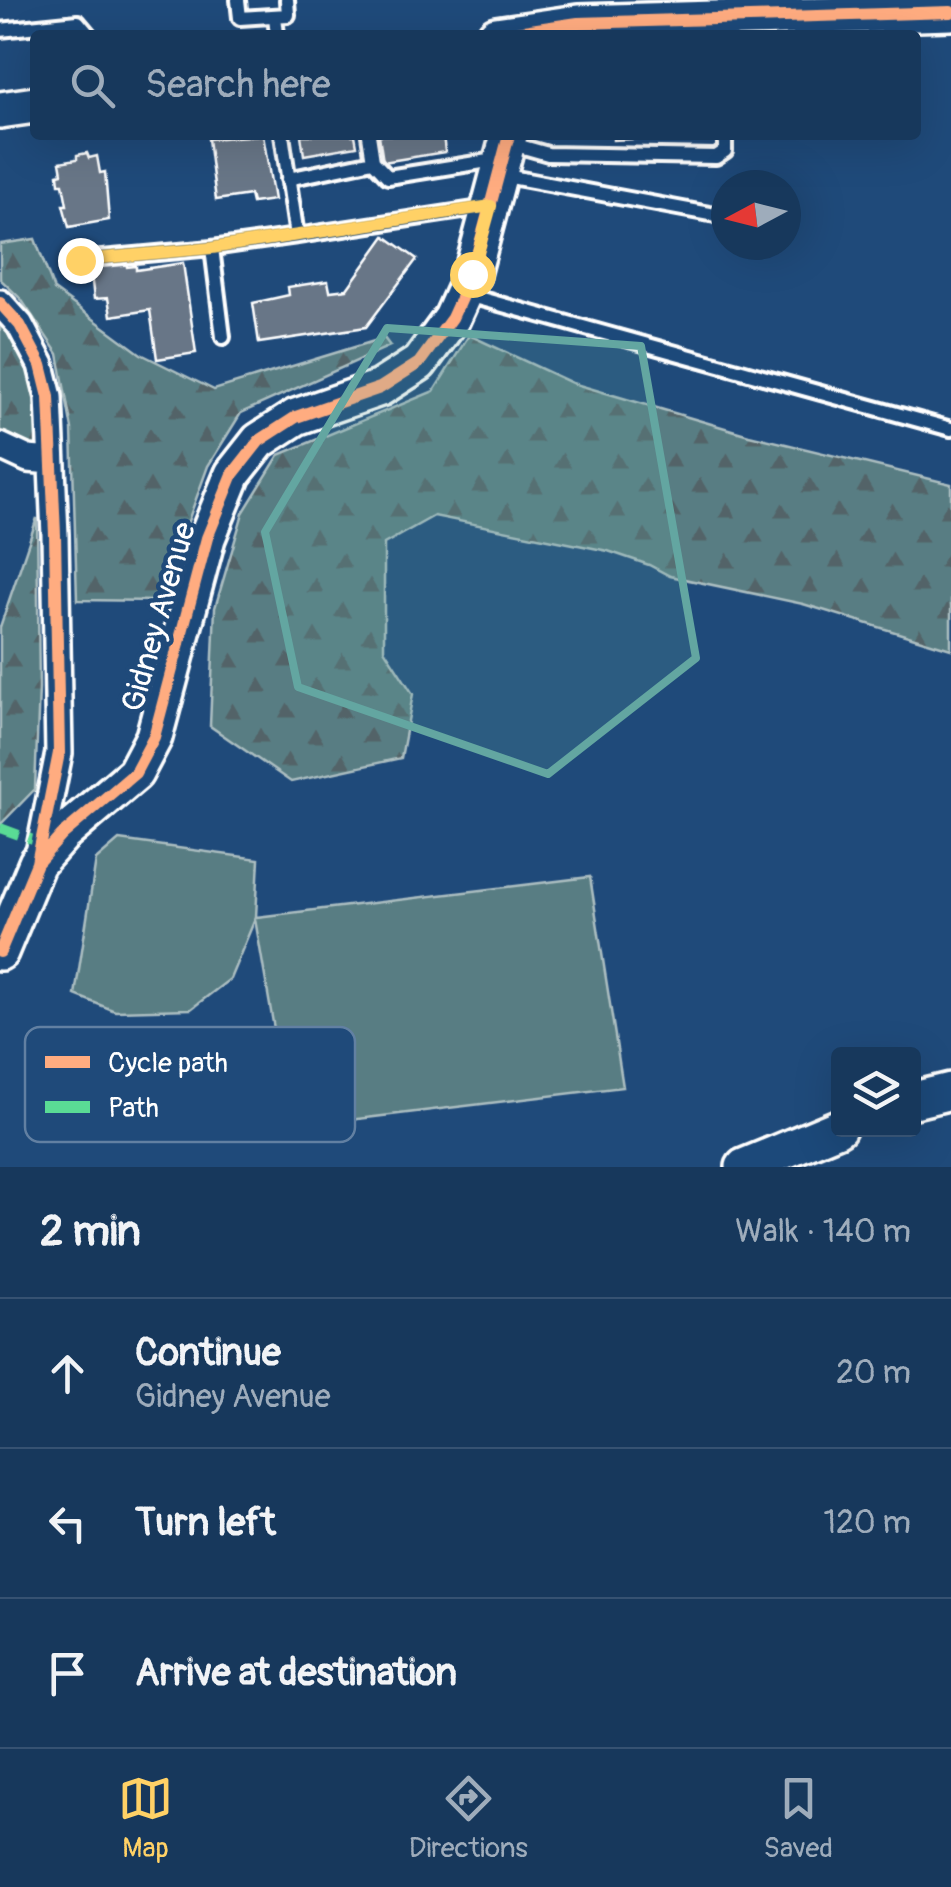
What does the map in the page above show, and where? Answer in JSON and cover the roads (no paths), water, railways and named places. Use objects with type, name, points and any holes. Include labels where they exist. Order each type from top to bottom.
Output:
[{"type":"street","points":[[511,30],[539,21],[719,27],[933,8]]},
{"type":"street","points":[[0,110],[30,106]]},
{"type":"street","name":"Gidney Avenue","points":[[0,952],[37,863],[62,835],[135,773],[154,738],[207,538],[234,474],[259,441],[296,418],[380,388],[419,363],[452,318],[463,294],[501,164]]},
{"type":"street","points":[[0,303],[20,324],[42,365],[49,397],[59,753],[37,863]]},
{"type":"street","points":[[0,446],[28,459],[51,461]]},
{"type":"street","points":[[921,1098],[951,1091]]},
{"type":"street","points":[[744,1167],[831,1131]]},
{"type":"lane","points":[[238,0],[240,18],[288,15],[287,0]]},
{"type":"lane","points":[[275,16],[276,30]]},
{"type":"lane","points":[[0,30],[78,22],[85,30]]},
{"type":"lane","points":[[283,140],[297,236]]},
{"type":"lane","points":[[369,140],[373,161],[388,178],[548,154],[716,157],[726,151],[725,140]]},
{"type":"lane","points":[[288,179],[373,161]]},
{"type":"lane","points":[[80,260],[297,236],[501,164],[711,213]]},
{"type":"lane","points":[[212,248],[222,338]]},
{"type":"lane","points":[[463,294],[951,429]]}]
